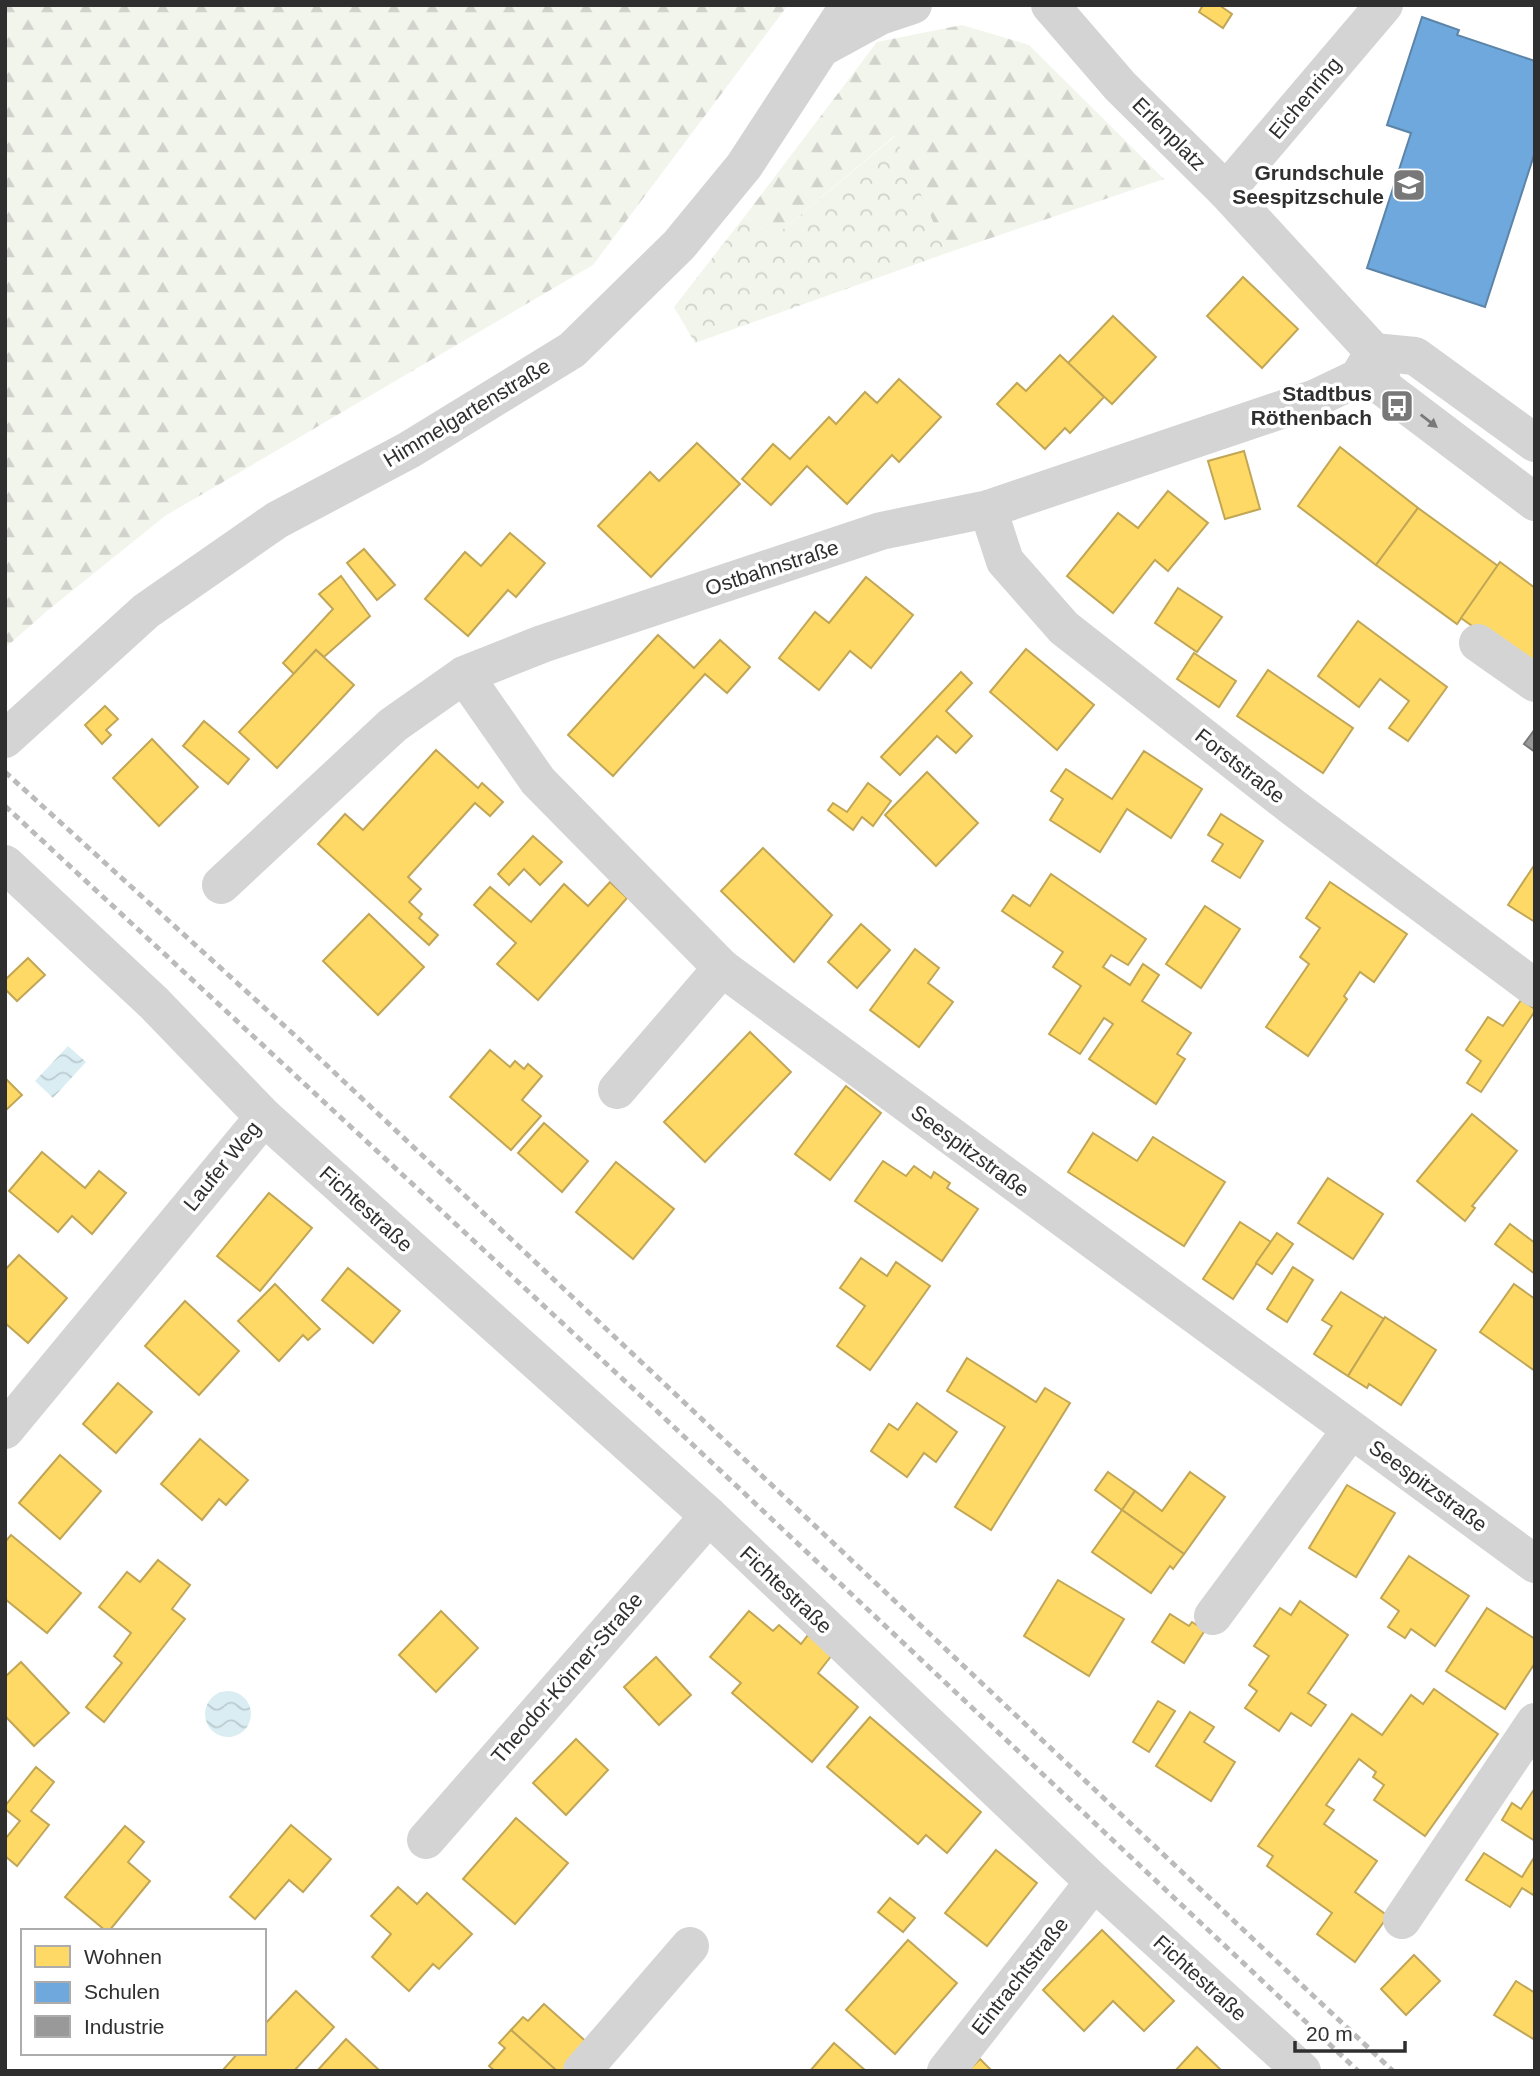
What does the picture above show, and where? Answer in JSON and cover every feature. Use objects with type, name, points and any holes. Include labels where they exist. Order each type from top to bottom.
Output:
[{"type":"street","name":"Himmelgartenstraße","points":[[5,739],[146,611],[277,520],[409,450],[572,350],[687,235],[744,166],[849,5]]},
{"type":"street","points":[[823,47],[880,16],[913,5]]},
{"type":"street","name":"Erlenplatz","points":[[1041,5],[1051,6],[1120,86],[1226,191],[1374,352],[1384,388],[1535,502]]},
{"type":"street","name":"Eichenring","points":[[1226,191],[1384,5]]},
{"type":"street","points":[[1374,352],[1415,356],[1535,443]]},
{"type":"street","name":"Ostbahnstraße","points":[[221,885],[393,725],[464,676],[542,643],[881,531],[988,509],[1316,398],[1358,378],[1374,352]]},
{"type":"street","name":"Forststraße","points":[[988,509],[1004,561],[1064,628],[1294,808],[1535,988]]},
{"type":"street","points":[[1478,643],[1535,683]]},
{"type":"street","name":"Seespitzstraße","points":[[464,676],[538,781],[722,968],[1535,1564]]},
{"type":"street","name":"Laufer Weg","points":[[5,864],[154,1003],[264,1117],[5,1430]]},
{"type":"street","points":[[617,1090],[722,968]]},
{"type":"street","name":"Fichtestraße","points":[[264,1117],[709,1516],[1094,1882],[1302,2071]]},
{"type":"street","points":[[1213,1616],[1351,1430]]},
{"type":"street","name":"Theodor-Körner-Straße","points":[[426,1840],[709,1516]]},
{"type":"street","points":[[1402,1920],[1535,1722]]},
{"type":"street","name":"Eintrachtstraße","points":[[946,2071],[1094,1882]]},
{"type":"street","points":[[582,2071],[690,1946]]},
{"type":"green space","points":[[5,5],[788,5],[593,265],[165,516],[5,648]]},
{"type":"green space","points":[[962,25],[1029,45],[1164,179],[947,253],[894,136],[774,237],[745,216],[877,42]]},
{"type":"green space","points":[[895,136],[947,253],[695,343],[674,307],[745,216],[774,237]]},
{"type":"water","points":[[68,1046],[86,1062],[53,1098],[35,1081]]},
{"type":"water","points":[[228,1691],[244,1698],[251,1714],[244,1730],[228,1737],[212,1730],[205,1714],[212,1698]]},
{"type":"building: Wohnen","points":[[1203,5],[1219,5],[1232,14],[1223,28],[1199,12]]},
{"type":"building: Wohnen","points":[[1243,277],[1298,329],[1262,368],[1207,316]]},
{"type":"building: Wohnen","points":[[1113,316],[1156,357],[1112,404],[1068,363]]},
{"type":"building: Wohnen","points":[[1060,355],[1104,397],[1070,433],[1065,428],[1045,449],[997,404],[1017,383],[1026,391]]},
{"type":"building: Wohnen","points":[[899,379],[941,417],[899,462],[892,455],[847,504],[807,466],[771,505],[742,479],[773,444],[790,459],[829,417],[836,424],[865,392],[877,403]]},
{"type":"building: Wohnen","points":[[697,443],[740,484],[651,577],[598,526],[650,472],[659,481]]},
{"type":"building: Wohnen","points":[[1340,447],[1418,508],[1376,565],[1298,506]]},
{"type":"building: Wohnen","points":[[1244,451],[1260,509],[1225,519],[1208,461]]},
{"type":"building: Wohnen","points":[[1168,491],[1208,523],[1168,571],[1155,560],[1113,613],[1067,576],[1118,513],[1138,528]]},
{"type":"building: Wohnen","points":[[1418,508],[1498,566],[1457,624],[1376,565]]},
{"type":"building: Wohnen","points":[[510,533],[545,563],[516,597],[508,590],[468,636],[425,599],[465,552],[481,566]]},
{"type":"building: Wohnen","points":[[364,549],[395,585],[377,600],[347,563]]},
{"type":"building: Wohnen","points":[[1500,562],[1535,588],[1535,671],[1461,618]]},
{"type":"building: Wohnen","points":[[341,576],[370,616],[324,657],[316,650],[294,674],[283,663],[333,609],[319,594]]},
{"type":"building: Wohnen","points":[[866,577],[913,615],[871,668],[850,651],[819,690],[779,658],[815,612],[829,623]]},
{"type":"building: Wohnen","points":[[1178,588],[1222,617],[1197,652],[1155,623]]},
{"type":"building: Wohnen","points":[[1358,621],[1447,687],[1408,741],[1389,728],[1409,701],[1380,679],[1359,707],[1318,676]]},
{"type":"building: Wohnen","points":[[658,635],[694,668],[720,640],[750,667],[727,693],[705,674],[613,776],[568,735]]},
{"type":"building: Wohnen","points":[[1026,649],[1094,705],[1057,750],[990,692]]},
{"type":"building: Wohnen","points":[[316,650],[354,685],[277,768],[239,732]]},
{"type":"building: Wohnen","points":[[1194,653],[1236,681],[1219,707],[1177,679]]},
{"type":"building: Wohnen","points":[[1268,670],[1353,728],[1323,773],[1237,716]]},
{"type":"building: Wohnen","points":[[961,672],[972,683],[946,711],[972,736],[956,753],[937,736],[900,775],[881,757]]},
{"type":"building: Wohnen","points":[[105,706],[118,719],[106,730],[111,735],[102,744],[85,725]]},
{"type":"building: Wohnen","points":[[204,721],[249,759],[228,784],[183,746]]},
{"type":"building: Wohnen","points":[[152,739],[198,787],[159,826],[113,778]]},
{"type":"building: Wohnen","points":[[436,750],[478,788],[482,783],[503,802],[490,816],[475,803],[408,877],[421,889],[409,902],[422,914],[419,918],[438,935],[429,945],[318,844],[345,814],[363,830]]},
{"type":"building: Wohnen","points":[[1144,751],[1202,789],[1171,838],[1127,809],[1100,852],[1050,820],[1063,799],[1051,791],[1066,769],[1112,799]]},
{"type":"building: Wohnen","points":[[927,772],[978,823],[936,866],[885,815]]},
{"type":"building: Wohnen","points":[[868,783],[891,801],[873,826],[862,817],[853,830],[828,810],[833,803],[847,812]]},
{"type":"building: Wohnen","points":[[1221,814],[1263,841],[1240,878],[1212,861],[1223,844],[1208,835]]},
{"type":"building: Wohnen","points":[[533,836],[562,862],[540,885],[524,869],[509,885],[498,874]]},
{"type":"building: Wohnen","points":[[763,848],[832,915],[794,962],[721,891]]},
{"type":"building: Wohnen","points":[[1535,864],[1535,922],[1508,905]]},
{"type":"building: Wohnen","points":[[1051,874],[1146,939],[1128,965],[1111,955],[1103,967],[1130,985],[1143,964],[1159,975],[1142,1001],[1191,1033],[1177,1054],[1185,1059],[1156,1104],[1089,1059],[1113,1024],[1104,1018],[1080,1054],[1049,1034],[1081,986],[1053,967],[1063,952],[1002,911],[1013,895],[1030,906]]},
{"type":"building: Wohnen","points":[[610,882],[627,898],[538,1000],[497,964],[516,943],[474,905],[490,887],[531,922],[564,884],[588,906]]},
{"type":"building: Wohnen","points":[[1330,882],[1407,934],[1374,982],[1360,972],[1344,996],[1347,999],[1308,1056],[1266,1027],[1309,964],[1300,957],[1320,928],[1306,918]]},
{"type":"building: Wohnen","points":[[1205,906],[1240,929],[1201,988],[1166,964]]},
{"type":"building: Wohnen","points":[[369,914],[424,967],[378,1015],[323,961]]},
{"type":"building: Wohnen","points":[[861,924],[890,950],[857,988],[828,962]]},
{"type":"building: Wohnen","points":[[915,949],[939,968],[928,983],[953,1002],[919,1047],[870,1010]]},
{"type":"building: Wohnen","points":[[28,958],[45,975],[17,1001],[5,989],[5,980]]},
{"type":"building: Wohnen","points":[[1521,1000],[1535,1011],[1481,1092],[1467,1083],[1481,1061],[1466,1050],[1488,1017],[1503,1026]]},
{"type":"building: Wohnen","points":[[750,1032],[791,1072],[705,1162],[664,1122]]},
{"type":"building: Wohnen","points":[[490,1050],[510,1067],[515,1061],[524,1069],[528,1064],[542,1076],[522,1100],[541,1116],[511,1150],[450,1097]]},
{"type":"building: Wohnen","points":[[5,1078],[22,1095],[5,1111]]},
{"type":"building: Wohnen","points":[[846,1086],[881,1113],[830,1180],[795,1154]]},
{"type":"building: Wohnen","points":[[1472,1114],[1517,1151],[1472,1206],[1475,1208],[1465,1221],[1417,1181]]},
{"type":"building: Wohnen","points":[[544,1123],[588,1161],[562,1192],[518,1153]]},
{"type":"building: Wohnen","points":[[1093,1133],[1137,1161],[1153,1137],[1225,1182],[1184,1246],[1068,1172]]},
{"type":"building: Wohnen","points":[[42,1152],[85,1188],[99,1171],[126,1193],[92,1234],[72,1216],[58,1232],[9,1191]]},
{"type":"building: Wohnen","points":[[883,1161],[906,1176],[914,1166],[931,1178],[934,1172],[950,1183],[947,1188],[978,1209],[942,1261],[855,1201]]},
{"type":"building: Wohnen","points":[[616,1162],[674,1209],[633,1259],[576,1212]]},
{"type":"building: Wohnen","points":[[1328,1178],[1383,1214],[1353,1259],[1298,1223]]},
{"type":"building: Wohnen","points":[[269,1193],[312,1228],[260,1291],[217,1256]]},
{"type":"building: Wohnen","points":[[1240,1222],[1271,1242],[1233,1299],[1203,1279]]},
{"type":"building: Wohnen","points":[[1510,1224],[1535,1243],[1535,1274],[1495,1244]]},
{"type":"building: Wohnen","points":[[1277,1233],[1293,1244],[1272,1274],[1256,1263]]},
{"type":"building: Wohnen","points":[[19,1255],[67,1298],[28,1343],[5,1323],[5,1270]]},
{"type":"building: Wohnen","points":[[861,1258],[887,1276],[896,1262],[930,1286],[870,1370],[837,1346],[865,1306],[840,1288]]},
{"type":"building: Wohnen","points":[[1293,1267],[1313,1280],[1287,1322],[1267,1309]]},
{"type":"building: Wohnen","points":[[348,1268],[400,1311],[373,1343],[322,1300]]},
{"type":"building: Wohnen","points":[[275,1284],[320,1329],[308,1340],[303,1335],[279,1361],[238,1321]]},
{"type":"building: Wohnen","points":[[1514,1284],[1535,1299],[1535,1371],[1480,1332]]},
{"type":"building: Wohnen","points":[[1341,1292],[1384,1319],[1348,1376],[1314,1354],[1332,1326],[1322,1320]]},
{"type":"building: Wohnen","points":[[185,1301],[239,1351],[199,1395],[145,1346]]},
{"type":"building: Wohnen","points":[[1385,1317],[1436,1350],[1401,1405],[1369,1384],[1367,1388],[1348,1376]]},
{"type":"building: Wohnen","points":[[967,1358],[1036,1402],[1045,1388],[1070,1403],[991,1530],[955,1507],[1005,1427],[947,1391]]},
{"type":"building: Wohnen","points":[[118,1383],[152,1412],[116,1453],[83,1424]]},
{"type":"building: Wohnen","points":[[917,1403],[957,1432],[936,1462],[924,1453],[907,1477],[871,1451],[889,1424],[898,1430]]},
{"type":"building: Wohnen","points":[[200,1439],[248,1480],[226,1505],[219,1499],[202,1520],[161,1484]]},
{"type":"building: Wohnen","points":[[60,1455],[101,1491],[60,1539],[19,1503]]},
{"type":"building: Wohnen","points":[[1108,1472],[1135,1491],[1122,1510],[1095,1490]]},
{"type":"building: Wohnen","points":[[1190,1472],[1225,1497],[1184,1554],[1122,1510],[1135,1491],[1162,1511]]},
{"type":"building: Wohnen","points":[[1347,1485],[1395,1513],[1356,1577],[1309,1548]]},
{"type":"building: Wohnen","points":[[1122,1510],[1184,1554],[1173,1569],[1170,1566],[1151,1593],[1092,1552]]},
{"type":"building: Wohnen","points":[[11,1535],[81,1593],[47,1633],[5,1599],[5,1542]]},
{"type":"building: Wohnen","points":[[1409,1556],[1469,1596],[1435,1646],[1411,1629],[1405,1638],[1388,1627],[1399,1611],[1381,1598]]},
{"type":"building: Wohnen","points":[[158,1560],[190,1585],[172,1609],[185,1619],[104,1722],[86,1707],[122,1663],[114,1656],[131,1633],[99,1607],[127,1572],[140,1582]]},
{"type":"building: Wohnen","points":[[1058,1580],[1124,1619],[1089,1676],[1024,1636]]},
{"type":"building: Wohnen","points":[[1300,1601],[1348,1635],[1308,1693],[1326,1705],[1311,1726],[1291,1713],[1279,1731],[1245,1708],[1257,1691],[1249,1685],[1269,1656],[1254,1646],[1280,1608],[1291,1615]]},
{"type":"building: Wohnen","points":[[1487,1608],[1535,1639],[1535,1663],[1505,1709],[1446,1671]]},
{"type":"building: Wohnen","points":[[441,1611],[478,1648],[436,1692],[399,1655]]},
{"type":"building: Wohnen","points":[[749,1611],[773,1631],[779,1625],[801,1644],[808,1635],[832,1655],[818,1673],[858,1707],[812,1762],[732,1693],[741,1683],[710,1657]]},
{"type":"building: Wohnen","points":[[1170,1614],[1189,1626],[1192,1622],[1205,1630],[1184,1663],[1152,1642]]},
{"type":"building: Wohnen","points":[[656,1657],[691,1695],[659,1725],[624,1687]]},
{"type":"building: Wohnen","points":[[21,1662],[69,1713],[34,1746],[5,1716],[5,1677]]},
{"type":"building: Wohnen","points":[[1434,1689],[1498,1734],[1425,1836],[1374,1800],[1384,1785],[1373,1777],[1376,1772],[1359,1759],[1326,1805],[1334,1810],[1324,1824],[1377,1861],[1355,1892],[1388,1916],[1355,1962],[1317,1934],[1332,1913],[1267,1866],[1273,1856],[1258,1846],[1352,1714],[1382,1735],[1411,1695],[1423,1704]]},
{"type":"building: Wohnen","points":[[1158,1701],[1175,1711],[1149,1752],[1133,1742]]},
{"type":"building: Wohnen","points":[[1190,1712],[1214,1727],[1204,1742],[1235,1762],[1211,1801],[1156,1766]]},
{"type":"building: Wohnen","points":[[870,1717],[981,1812],[947,1853],[926,1835],[918,1844],[827,1767]]},
{"type":"building: Wohnen","points":[[576,1739],[608,1770],[566,1815],[533,1783]]},
{"type":"building: Wohnen","points":[[36,1767],[54,1782],[31,1811],[49,1825],[17,1866],[5,1856],[5,1839],[20,1821],[5,1809],[5,1806]]},
{"type":"building: Wohnen","points":[[1535,1788],[1535,1841],[1502,1820],[1512,1803],[1521,1809]]},
{"type":"building: Wohnen","points":[[516,1818],[568,1863],[515,1924],[463,1879]]},
{"type":"building: Wohnen","points":[[291,1825],[331,1859],[303,1892],[289,1880],[255,1919],[230,1897]]},
{"type":"building: Wohnen","points":[[125,1826],[144,1842],[128,1862],[150,1881],[111,1929],[104,1929],[65,1897]]},
{"type":"building: Wohnen","points":[[996,1850],[1037,1883],[987,1946],[945,1913]]},
{"type":"building: Wohnen","points":[[1484,1853],[1522,1877],[1535,1856],[1535,1896],[1522,1888],[1510,1907],[1466,1880]]},
{"type":"building: Wohnen","points":[[398,1887],[417,1904],[427,1893],[472,1934],[439,1969],[433,1964],[409,1991],[372,1957],[391,1934],[371,1916]]},
{"type":"building: Wohnen","points":[[890,1898],[915,1918],[903,1932],[878,1912]]},
{"type":"building: Wohnen","points":[[1102,1930],[1174,2001],[1144,2031],[1113,2001],[1084,2031],[1043,1990]]},
{"type":"building: Wohnen","points":[[908,1940],[957,1983],[895,2054],[846,2010]]},
{"type":"building: Wohnen","points":[[1414,1955],[1440,1981],[1406,2015],[1381,1989]]},
{"type":"building: Wohnen","points":[[1516,1981],[1535,1993],[1535,2040],[1494,2015]]},
{"type":"building: Wohnen","points":[[296,1991],[334,2027],[294,2071],[222,2071],[236,2055],[266,2055],[266,2023]]},
{"type":"building: Wohnen","points":[[544,2004],[590,2045],[568,2071],[557,2071],[511,2030],[523,2017],[528,2021]]},
{"type":"building: Wohnen","points":[[511,2030],[557,2071],[495,2071],[489,2066],[505,2048],[499,2043]]},
{"type":"building: Wohnen","points":[[346,2039],[380,2071],[317,2071]]},
{"type":"building: Wohnen","points":[[834,2043],[866,2071],[810,2071]]},
{"type":"building: Wohnen","points":[[1197,2047],[1222,2071],[1175,2071]]},
{"type":"building: Wohnen","points":[[980,2059],[992,2071],[968,2071]]},
{"type":"building: Schulen","points":[[1422,17],[1459,30],[1457,35],[1535,61],[1535,152],[1485,307],[1367,268],[1411,133],[1387,125]]},
{"type":"building: Industrie","points":[[1535,729],[1535,752],[1524,744]]},
{"type":"railway","points":[[5,772],[301,1041],[1393,2071]]},
{"type":"railway","points":[[5,806],[641,1396],[1358,2071]]},
{"type":"place","name":"Grundschule Seespitzschule","points":[[1409,185]]},
{"type":"place","name":"Stadtbus Röthenbach","points":[[1397,406]]}]
